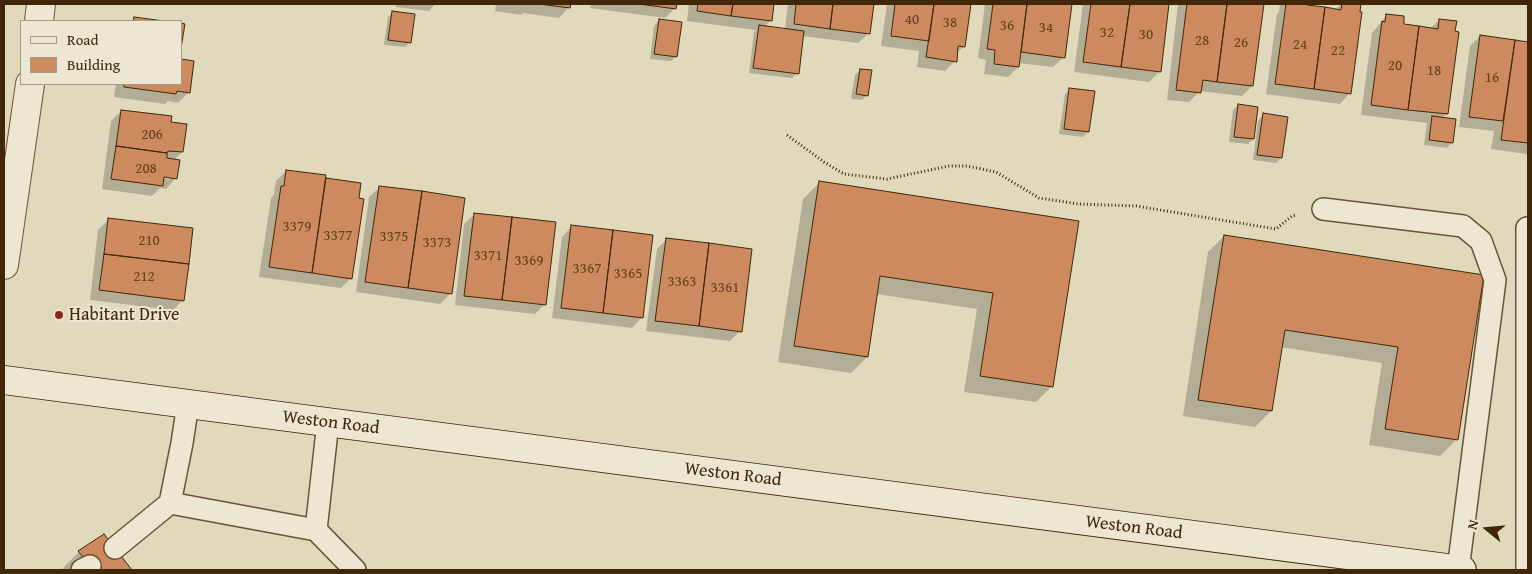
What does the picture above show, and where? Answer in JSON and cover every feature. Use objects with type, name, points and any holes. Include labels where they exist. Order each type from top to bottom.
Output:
[{"type":"main road","points":[[39,20],[41,4]]},
{"type":"main road","points":[[4,265],[30,85]]},
{"type":"main road","name":"Weston Road","points":[[4,380],[1460,570]]},
{"type":"lane","points":[[1323,209],[1463,226],[1481,241],[1495,280],[1460,570]]},
{"type":"lane","points":[[1527,228],[1527,570]]},
{"type":"lane","points":[[115,548],[170,503],[188,404]]},
{"type":"lane","points":[[316,530],[328,422]]},
{"type":"lane","points":[[170,503],[316,530],[355,570]]},
{"type":"path","points":[[787,135],[844,174],[887,179],[949,166],[967,166],[996,172],[1039,198],[1079,204],[1136,206],[1276,229],[1292,216],[1323,209]]},
{"type":"building","points":[[539,4],[571,4],[570,8]]},
{"type":"building","points":[[639,4],[677,4],[676,9]]},
{"type":"building","points":[[698,4],[733,4],[731,16],[697,11]]},
{"type":"building","points":[[733,4],[774,4],[772,21],[731,16]]},
{"type":"building","points":[[796,4],[833,4],[830,29],[794,24]]},
{"type":"building","points":[[833,4],[874,4],[870,34],[830,29]]},
{"type":"building","points":[[895,4],[934,4],[929,41],[891,36]]},
{"type":"building","points":[[934,4],[971,4],[965,47],[958,46],[957,62],[926,57]]},
{"type":"building","points":[[993,4],[1027,4],[1019,67],[994,64],[995,50],[987,49]]},
{"type":"building","points":[[1027,4],[1072,4],[1065,58],[1021,52]]},
{"type":"building","points":[[1091,4],[1130,4],[1121,67],[1083,62]]},
{"type":"building","points":[[1130,4],[1169,4],[1161,72],[1121,67]]},
{"type":"building","points":[[1187,4],[1227,4],[1217,82],[1203,80],[1201,93],[1176,90]]},
{"type":"building","points":[[1227,4],[1264,4],[1253,86],[1217,82]]},
{"type":"building","points":[[1286,4],[1308,4],[1325,7],[1314,89],[1275,84]]},
{"type":"building","points":[[1342,4],[1361,4],[1360,12],[1362,12],[1351,94],[1314,89],[1325,7],[1341,10]]},
{"type":"building","points":[[392,11],[415,14],[411,43],[388,40]]},
{"type":"building","points":[[1386,14],[1404,16],[1404,24],[1419,26],[1408,110],[1371,105],[1382,21],[1385,22]]},
{"type":"building","points":[[134,17],[156,20],[133,20]]},
{"type":"building","points":[[659,19],[682,22],[677,57],[654,54]]},
{"type":"building","points":[[1439,19],[1457,21],[1455,31],[1459,32],[1448,114],[1408,110],[1419,26],[1438,29]]},
{"type":"building","points":[[182,23],[185,24],[182,42]]},
{"type":"building","points":[[759,25],[804,31],[799,74],[753,68]]},
{"type":"building","points":[[1480,35],[1515,40],[1503,121],[1469,117]]},
{"type":"building","points":[[1515,40],[1528,42],[1528,143],[1501,140]]},
{"type":"building","points":[[182,59],[194,61],[190,93],[177,91],[176,94],[124,87],[124,85],[182,85]]},
{"type":"building","points":[[860,69],[872,70],[868,96],[856,94]]},
{"type":"building","points":[[1069,88],[1095,91],[1089,132],[1064,129]]},
{"type":"building","points":[[1238,104],[1258,107],[1254,139],[1234,137]]},
{"type":"building","points":[[121,110],[172,116],[171,122],[187,124],[183,152],[168,151],[167,153],[116,146]]},
{"type":"building","points":[[1263,113],[1288,117],[1282,158],[1257,155]]},
{"type":"building","points":[[1432,116],[1456,119],[1453,143],[1429,140]]},
{"type":"building","points":[[116,146],[167,153],[167,158],[180,160],[177,179],[164,177],[163,186],[111,179]]},
{"type":"building","points":[[286,170],[326,175],[312,273],[269,267],[281,186],[284,186]]},
{"type":"building","points":[[326,178],[361,183],[359,198],[364,199],[352,279],[312,273]]},
{"type":"building","points":[[819,181],[1079,221],[1053,387],[980,376],[993,293],[880,276],[868,357],[794,346]]},
{"type":"building","points":[[379,186],[422,191],[408,288],[365,282]]},
{"type":"building","points":[[422,191],[465,198],[452,294],[408,288]]},
{"type":"building","points":[[474,213],[512,217],[502,300],[464,296]]},
{"type":"building","points":[[512,217],[556,222],[546,305],[502,300]]},
{"type":"building","points":[[108,218],[193,228],[189,264],[104,254]]},
{"type":"building","points":[[571,225],[613,230],[603,313],[561,308]]},
{"type":"building","points":[[613,230],[653,235],[643,318],[603,313]]},
{"type":"building","points":[[1224,235],[1484,275],[1458,440],[1385,429],[1398,347],[1285,330],[1272,411],[1198,400]]},
{"type":"building","points":[[666,238],[709,243],[699,326],[655,321]]},
{"type":"building","points":[[709,243],[752,249],[742,332],[699,326]]},
{"type":"building","points":[[104,254],[189,264],[184,301],[99,290]]},
{"type":"building","points":[[104,534],[132,570],[93,570],[78,551]]},
{"type":"place","name":"Habitant Drive","points":[[59,315]]}]
